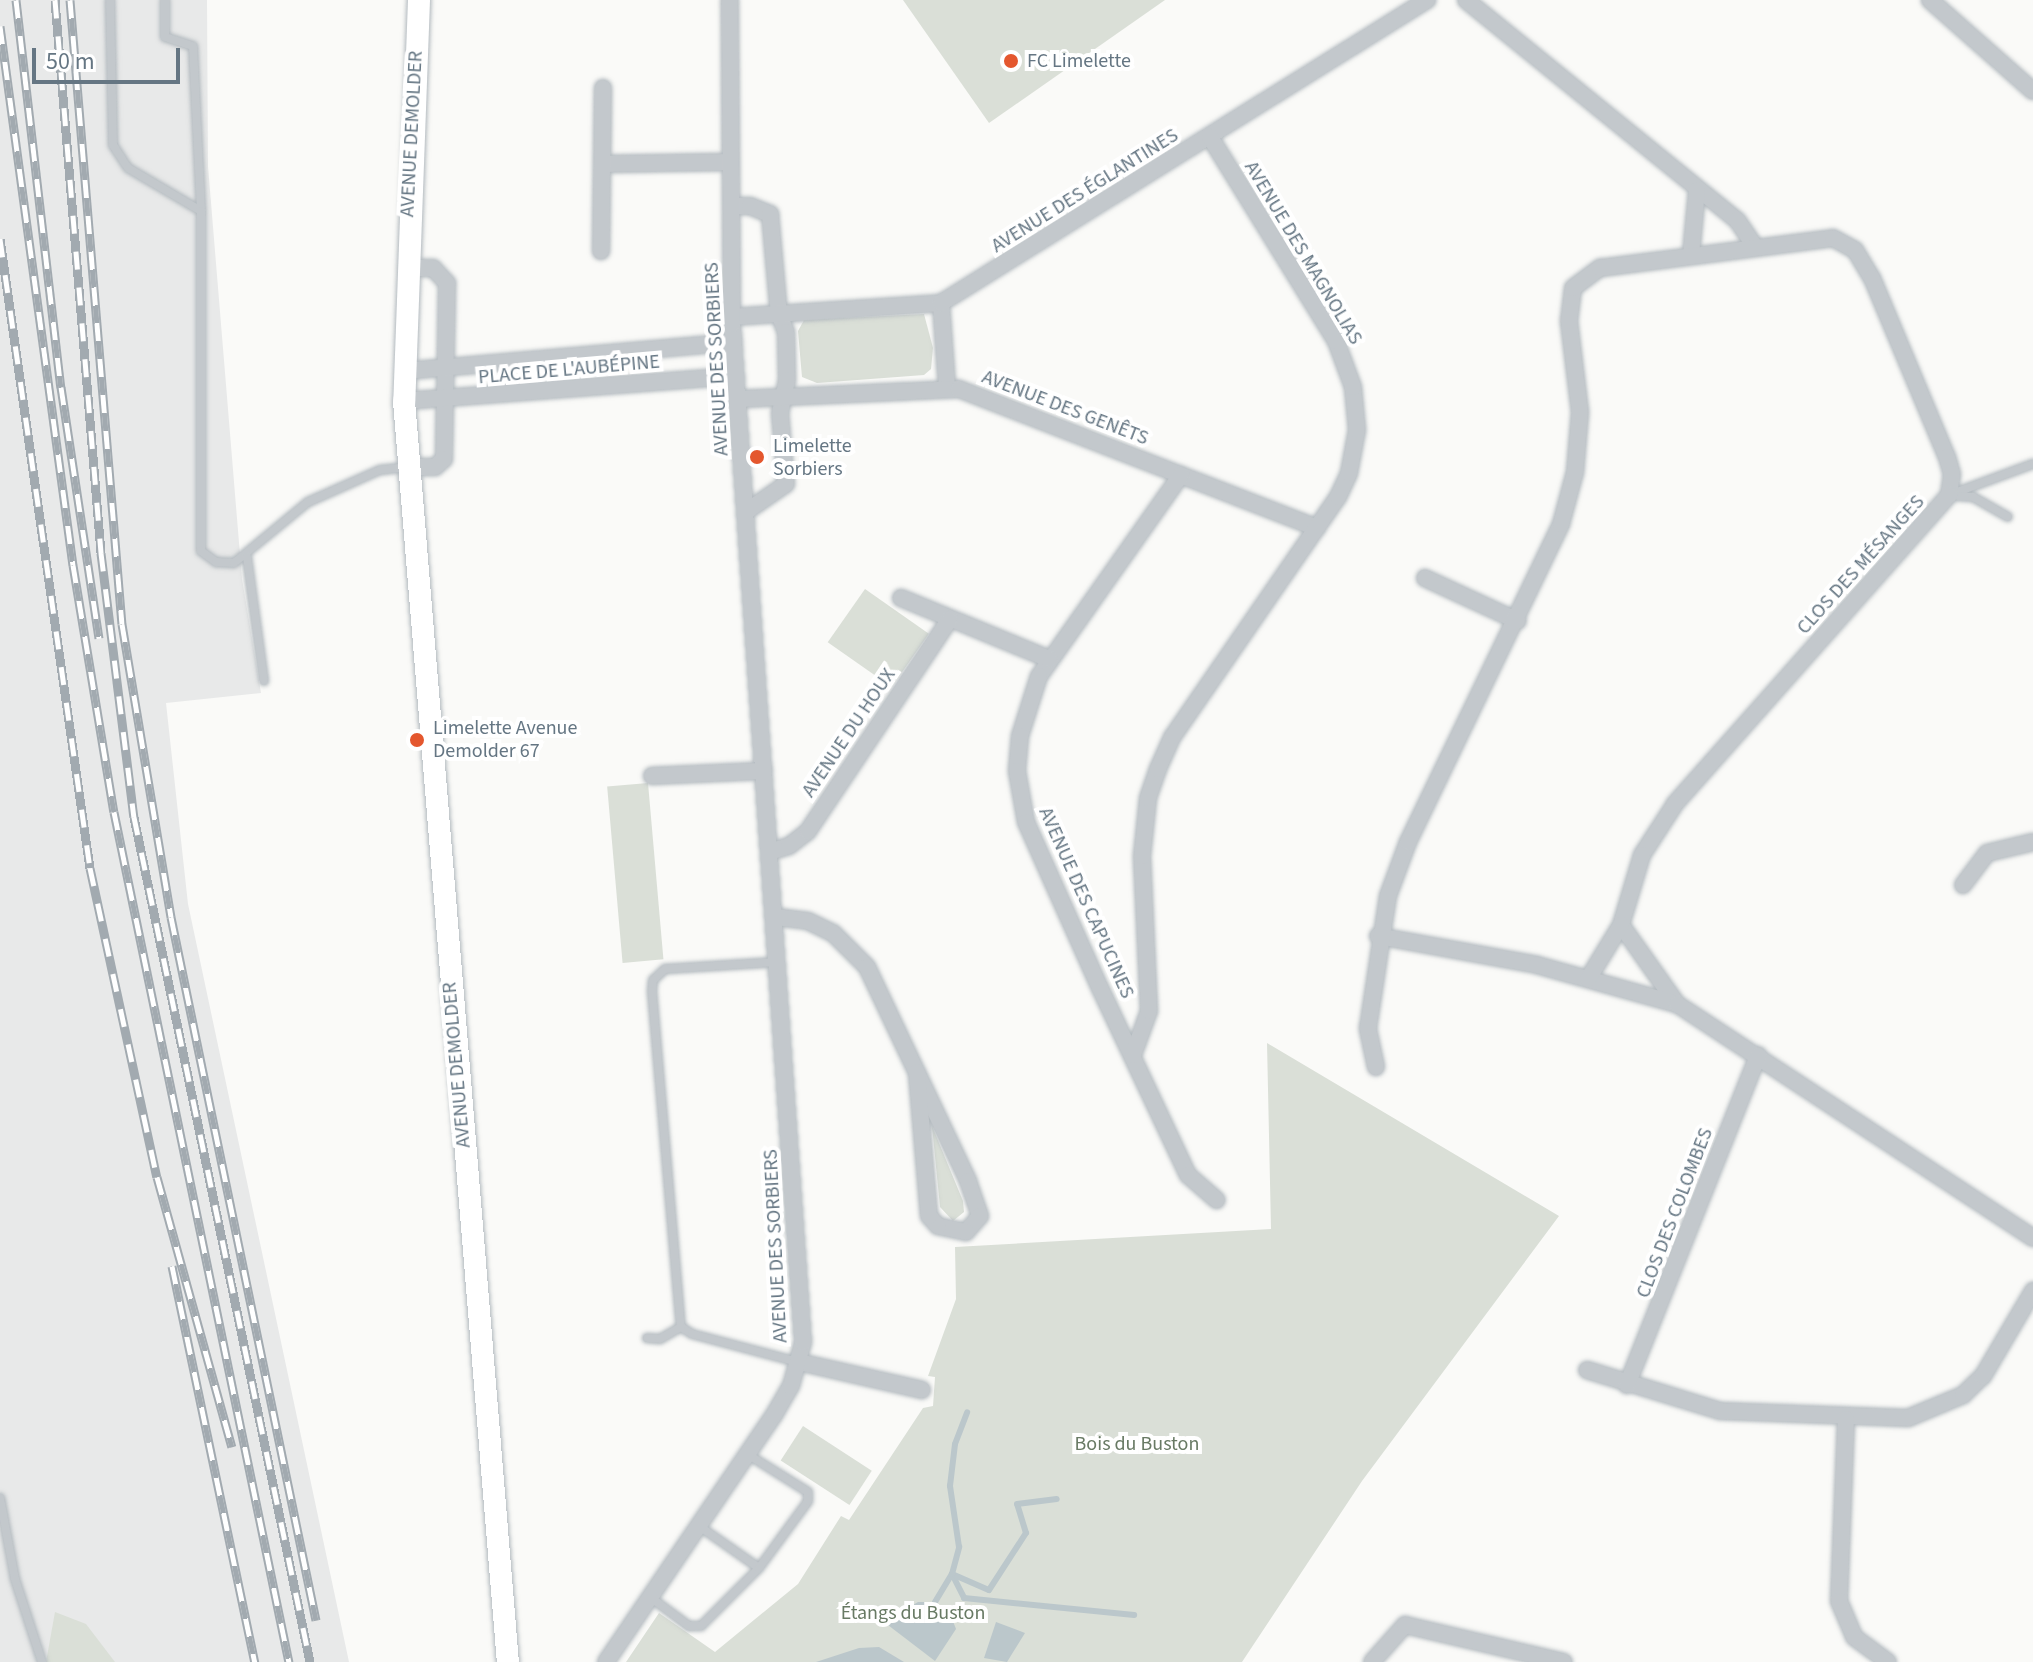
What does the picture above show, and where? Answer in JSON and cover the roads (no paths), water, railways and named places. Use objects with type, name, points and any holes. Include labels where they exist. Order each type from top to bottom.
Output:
[{"type":"street","name":"AVENUE DEMOLDER","points":[[419,0],[406,268],[404,401],[508,1662]]},
{"type":"street","name":"AVENUE DES SORBIERS","points":[[606,1662],[791,1386],[799,1362],[803,1316],[732,317],[730,0]]},
{"type":"street","name":"AVENUE DES ÉGLANTINES","points":[[732,317],[941,303],[1427,0]]},
{"type":"street","points":[[1466,0],[1737,220],[1753,244]]},
{"type":"street","points":[[1930,0],[2033,91]]},
{"type":"street","points":[[601,251],[603,88]]},
{"type":"street","name":"AVENUE DES MAGNOLIAS","points":[[1210,137],[1336,341],[1353,387],[1358,418],[1353,460],[1344,485],[1317,528]]},
{"type":"street","points":[[602,164],[730,162]]},
{"type":"street","points":[[1691,255],[1697,190]]},
{"type":"street","points":[[732,206],[770,214],[779,314],[787,343],[782,399],[786,484],[747,511]]},
{"type":"street","name":"CLOS DES MÉSANGES","points":[[1376,1067],[1368,1028],[1378,936],[1408,842],[1518,621],[1561,524],[1575,472],[1580,412],[1569,321],[1573,288],[1600,268],[1823,236],[1855,250],[1878,292],[1947,457],[1952,480],[1949,495],[1675,804],[1642,855],[1621,925],[1588,979]]},
{"type":"street","points":[[406,268],[433,268],[446,277],[444,459],[435,467],[409,467]]},
{"type":"street","points":[[941,303],[947,387]]},
{"type":"street","name":"PLACE DE L'AUBÉPINE","points":[[404,371],[447,364],[734,342]]},
{"type":"street","name":"PLACE DE L'AUBÉPINE","points":[[404,401],[736,376]]},
{"type":"street","name":"AVENUE DES GENÊTS","points":[[739,399],[782,399],[947,387],[1317,528]]},
{"type":"street","name":"AVENUE DES CAPUCINES","points":[[1181,475],[1049,659],[1020,736],[1021,807],[1188,1175],[1217,1200]]},
{"type":"street","name":"AVENUE DES CAPUCINES","points":[[1133,1055],[1149,1011],[1142,856],[1148,798],[1158,769],[1173,736],[1317,528]]},
{"type":"street","points":[[1425,578],[1518,621]]},
{"type":"street","points":[[901,598],[1049,659]]},
{"type":"street","name":"AVENUE DU HOUX","points":[[769,852],[789,846],[808,831],[949,620]]},
{"type":"street","points":[[652,776],[764,771]]},
{"type":"street","points":[[1963,885],[1987,853],[2033,842]]},
{"type":"street","points":[[776,917],[808,921],[852,948],[867,967],[917,1073],[980,1216],[966,1232],[938,1226],[929,1216],[917,1073]]},
{"type":"street","points":[[1621,925],[1677,1004]]},
{"type":"street","points":[[1378,936],[1588,979],[1677,1004],[2033,1238]]},
{"type":"street","name":"CLOS DES COLOMBES","points":[[1627,1385],[1758,1055]]},
{"type":"street","points":[[1587,1370],[1627,1385],[1720,1411],[1846,1419],[1908,1418],[1963,1395],[1996,1361],[2031,1300]]},
{"type":"street","points":[[799,1362],[922,1390]]},
{"type":"street","points":[[1846,1419],[1839,1601],[1854,1637],[1888,1662]]},
{"type":"street","points":[[1372,1662],[1405,1625],[1564,1662]]},
{"type":"lane","points":[[110,0],[113,145],[128,168],[201,211]]},
{"type":"lane","points":[[165,0],[165,37],[193,46],[201,211],[198,542],[216,562],[247,557],[308,502],[380,470],[409,467]]},
{"type":"lane","points":[[1949,495],[2033,464]]},
{"type":"lane","points":[[1949,495],[1973,497],[2008,517]]},
{"type":"lane","points":[[247,557],[264,681]]},
{"type":"lane","points":[[681,1327],[653,980],[665,969],[777,962]]},
{"type":"lane","points":[[647,1338],[660,1339],[681,1327]]},
{"type":"lane","points":[[681,1327],[692,1334],[799,1362]]},
{"type":"lane","points":[[650,1597],[689,1626],[701,1626],[759,1568],[808,1501],[808,1492],[747,1454]]},
{"type":"lane","points":[[0,1498],[15,1579],[42,1662]]},
{"type":"lane","points":[[699,1526],[759,1568]]},
{"type":"waterway","points":[[935,1602],[952,1574],[959,1547],[950,1486],[955,1444],[967,1412]]},
{"type":"waterway","points":[[952,1574],[989,1590],[1026,1533],[1017,1504],[1057,1499]]},
{"type":"waterway","points":[[952,1574],[964,1598],[1134,1615]]},
{"type":"railway","points":[[16,0],[61,387],[99,638]]},
{"type":"railway","points":[[55,0],[101,553],[134,817],[310,1662]]},
{"type":"railway","points":[[70,0],[122,624],[171,917],[316,1620]]},
{"type":"railway","points":[[0,26],[73,565],[114,812],[289,1662]]},
{"type":"railway","points":[[0,239],[90,868],[157,1177],[232,1447]]},
{"type":"railway","points":[[172,1266],[255,1662]]},
{"type":"place","name":"FC Limelette","points":[[1011,61]]},
{"type":"place","name":"Limelette Sorbiers","points":[[757,457]]},
{"type":"place","name":"Limelette Avenue Demolder 67","points":[[417,740]]},
{"type":"park label","name":"Bois du Buston","points":[[1137,1444]]},
{"type":"park label","name":"Étangs du Buston","points":[[913,1613]]}]
